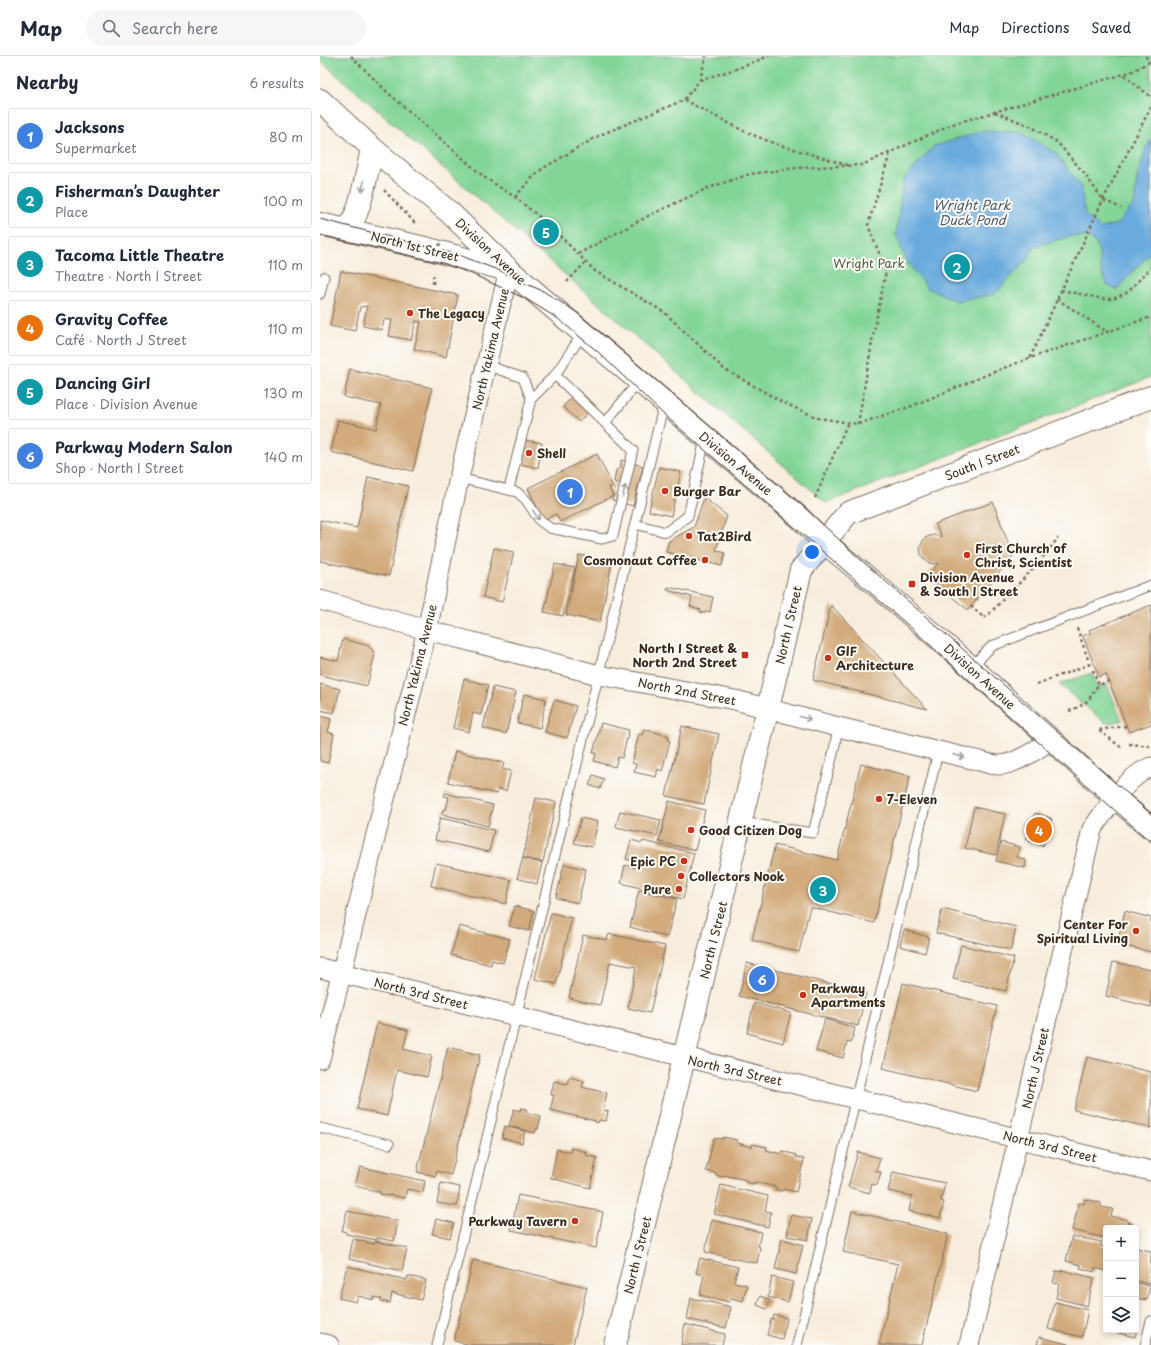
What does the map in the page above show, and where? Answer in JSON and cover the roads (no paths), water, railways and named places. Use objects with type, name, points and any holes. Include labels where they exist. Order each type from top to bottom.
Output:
[{"type":"main road","name":"Division Avenue","points":[[320,100],[372,148],[449,212],[509,270],[800,518],[824,542],[971,667],[1114,797],[1151,828]]},
{"type":"main road","points":[[346,230],[357,213],[372,148]]},
{"type":"main road","name":"North 1st Street","points":[[320,224],[439,247],[509,270]]},
{"type":"main road","name":"South I Street","points":[[824,542],[848,513],[1151,397]]},
{"type":"main road","name":"North I Street","points":[[615,1345],[801,570],[824,542]]},
{"type":"street","name":"North Yakima Avenue","points":[[320,1059],[427,630],[459,478],[509,270]]},
{"type":"street","name":"North 2nd Street","points":[[320,600],[599,675],[734,700],[938,752],[1000,765],[1021,758],[1043,746],[1050,739]]},
{"type":"street","name":"North J Street","points":[[968,1345],[1092,829],[1114,797],[1142,770],[1151,767]]},
{"type":"street","name":"North 3rd Street","points":[[320,968],[1151,1171]]},
{"type":"street","points":[[320,1343],[329,1345]]},
{"type":"lane","points":[[320,294],[324,278]]},
{"type":"lane","points":[[509,489],[531,398],[555,375],[583,333]]},
{"type":"lane","points":[[486,365],[524,378],[531,398]]},
{"type":"lane","points":[[459,478],[517,492],[526,500],[540,521],[550,528],[602,539],[607,539],[613,536],[633,450],[555,375]]},
{"type":"lane","points":[[605,423],[639,381]]},
{"type":"lane","points":[[437,1345],[664,403]]},
{"type":"lane","points":[[635,524],[666,532],[688,516],[706,438]]},
{"type":"lane","points":[[971,667],[992,646],[1151,585]]},
{"type":"lane","points":[[741,822],[813,833],[834,750],[838,727]]},
{"type":"lane","points":[[797,1345],[938,752]]},
{"type":"lane","points":[[320,1128],[389,1144]]},
{"type":"lane","points":[[1145,1345],[1151,1321]]},
{"type":"water","name":"Wright Park Duck Pond","points":[[983,131],[1022,132],[1057,154],[1081,187],[1085,215],[1101,228],[1117,224],[1134,204],[1137,177],[1146,147],[1151,140],[1151,252],[1116,290],[1105,283],[1100,267],[1099,252],[1096,244],[1088,237],[1071,236],[1035,246],[1026,261],[995,294],[957,301],[927,288],[906,260],[896,235],[903,180],[934,146]]},
{"type":"tram line","points":[[320,219],[459,255],[503,272],[543,291],[578,313],[805,508],[860,559],[1151,814]]},
{"type":"tram line","points":[[320,235],[443,263],[472,274],[526,299],[557,318],[597,351],[662,413],[909,626],[1151,842]]},
{"type":"place","name":"Dancing Girl","points":[[546,232]]},
{"type":"place","name":"Fisherman’s Daughter","points":[[957,267]]},
{"type":"place","name":"The Legacy","points":[[410,313]]},
{"type":"place","name":"Shell","points":[[529,453]]},
{"type":"place","name":"Burger Bar","points":[[665,491]]},
{"type":"place","name":"Jacksons","points":[[570,492]]},
{"type":"place","name":"Tat2Bird","points":[[689,536]]},
{"type":"place","name":"First Church of Christ, Scientist","points":[[967,555]]},
{"type":"place","name":"Cosmonaut Coffee","points":[[705,560]]},
{"type":"place","name":"Division Avenue & South I Street","points":[[912,584]]},
{"type":"place","name":"North I Street & North 2nd Street","points":[[745,655]]},
{"type":"place","name":"GIF Architecture","points":[[828,658]]},
{"type":"place","name":"7-Eleven","points":[[879,799]]},
{"type":"place","name":"Good Citizen Dog","points":[[691,830]]},
{"type":"place","name":"Gravity Coffee","points":[[1039,830]]},
{"type":"place","name":"Epic PC","points":[[684,861]]},
{"type":"place","name":"Collectors Nook","points":[[681,876]]},
{"type":"place","name":"Pure","points":[[679,889]]},
{"type":"place","name":"Tacoma Little Theatre","points":[[823,890]]},
{"type":"place","name":"Center For Spiritual Living","points":[[1136,931]]},
{"type":"place","name":"Parkway Modern Salon","points":[[762,979]]},
{"type":"place","name":"Parkway Apartments","points":[[803,995]]},
{"type":"place","name":"Parkway Tavern","points":[[575,1221]]},
{"type":"park label","name":"Wright Park","points":[[869,263]]}]
